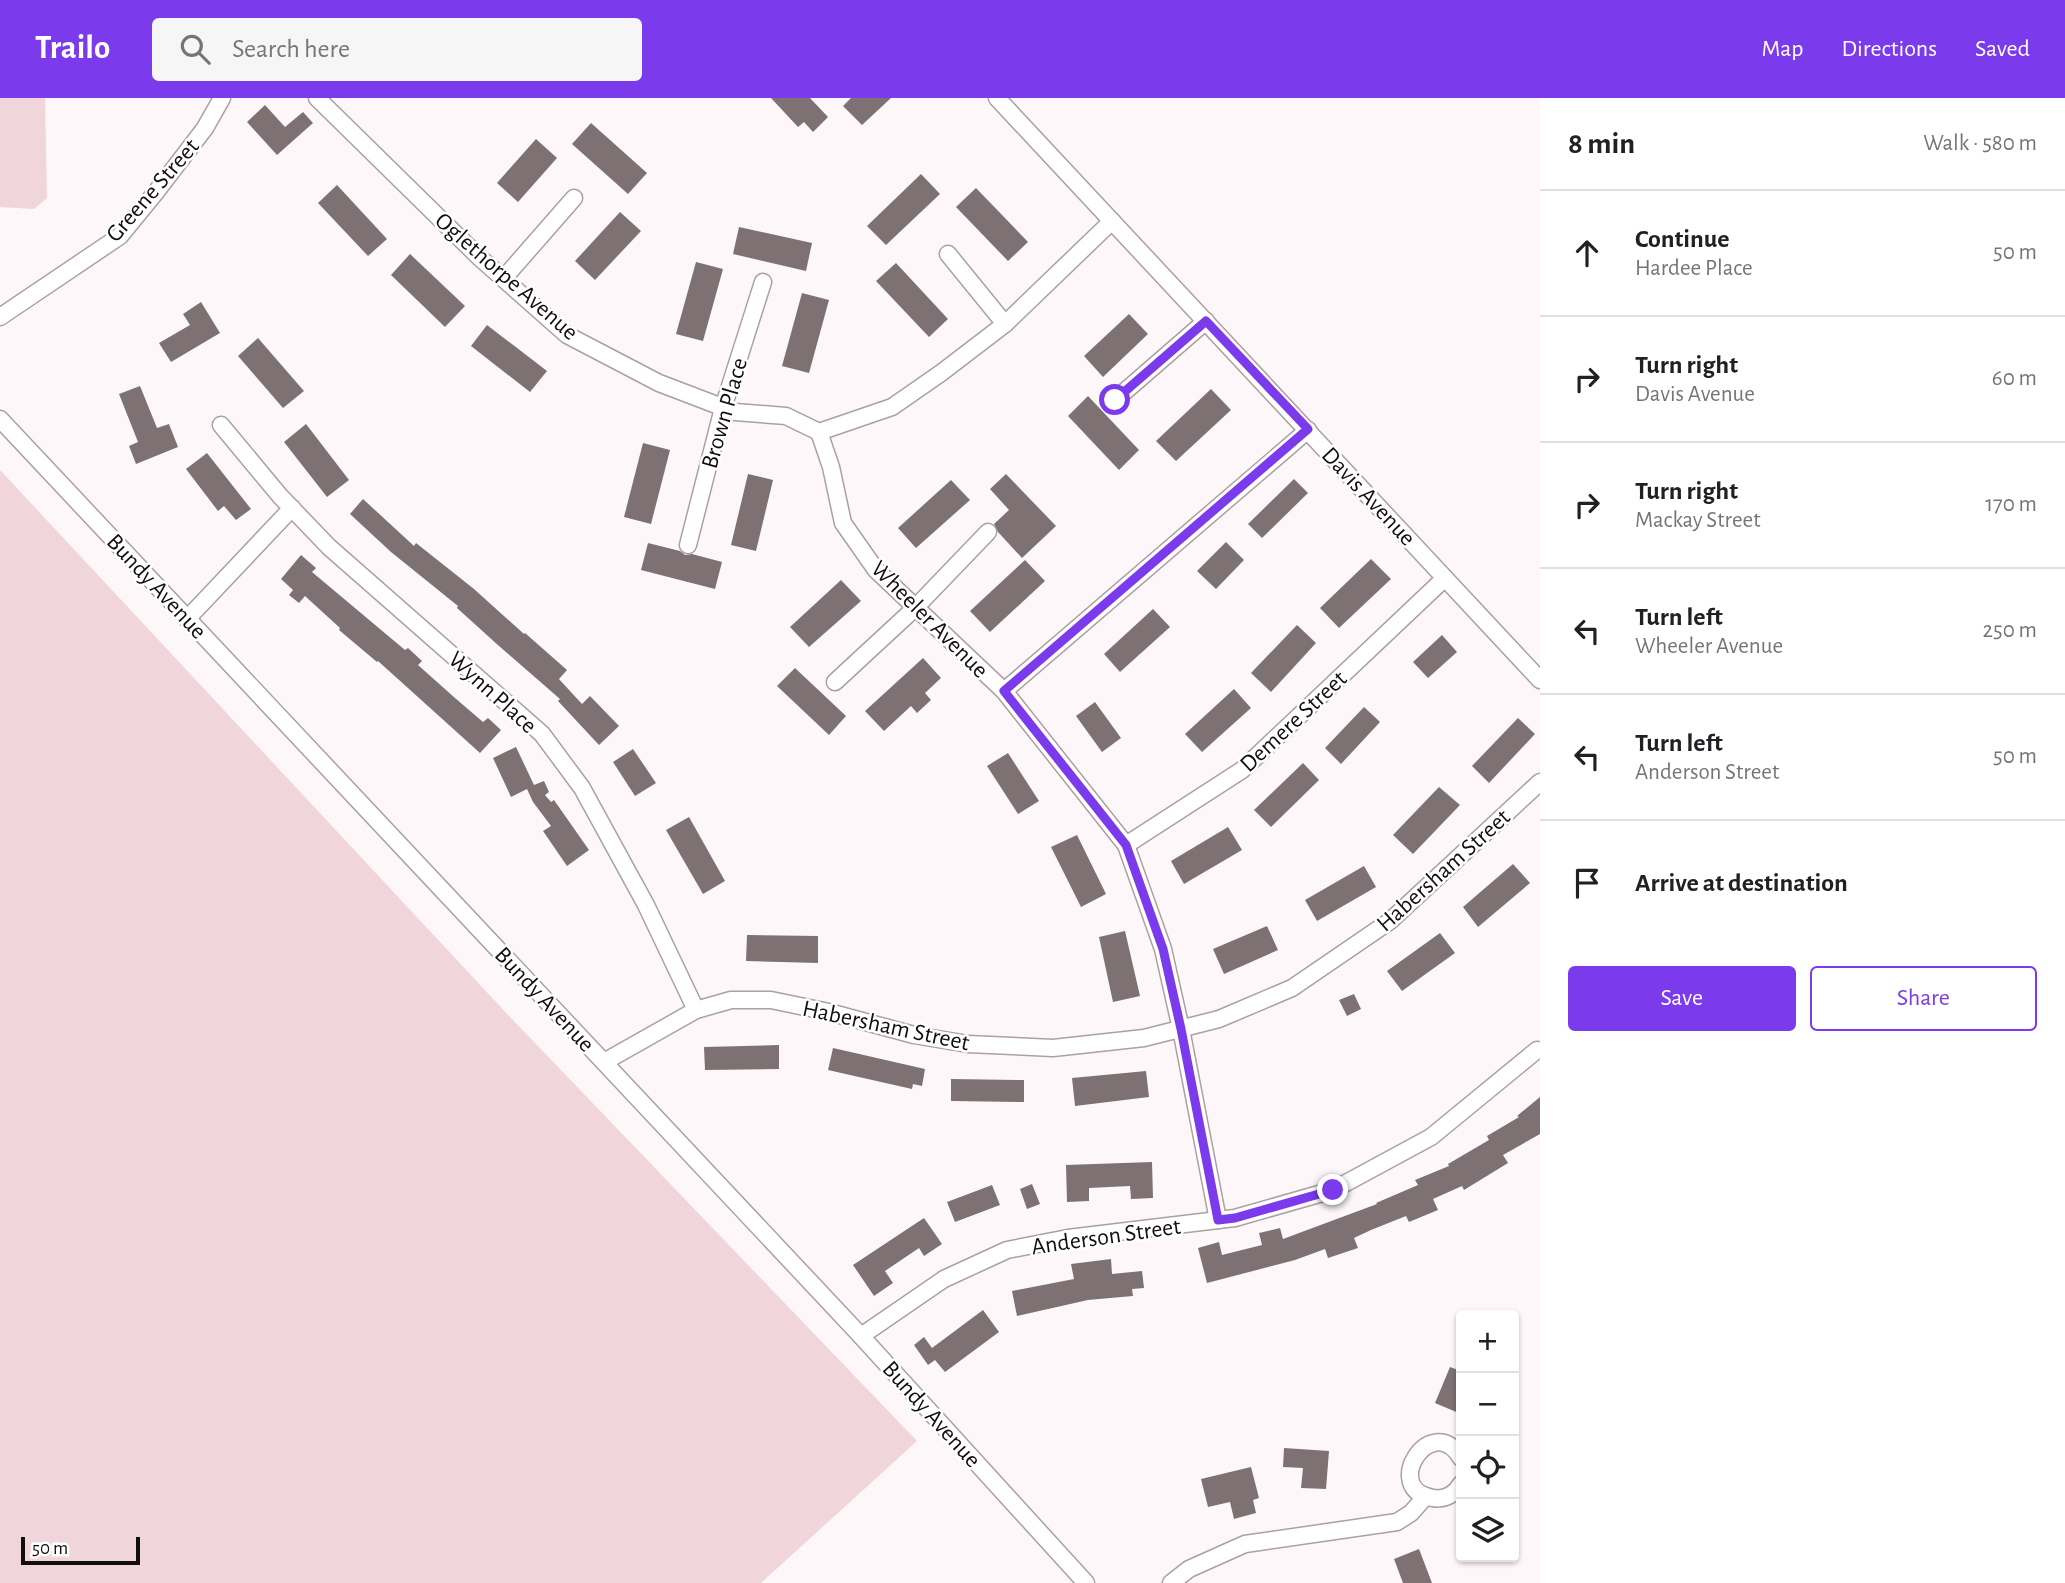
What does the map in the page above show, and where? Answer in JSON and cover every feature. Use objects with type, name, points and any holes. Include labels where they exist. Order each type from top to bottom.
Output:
[{"type":"street","name":"Greene Street","points":[[0,317],[120,236],[205,128],[222,98]]},
{"type":"street","name":"Oglethorpe Avenue","points":[[317,98],[480,258],[567,335],[659,383],[723,408],[735,412],[786,416],[819,432]]},
{"type":"street","name":"Davis Avenue","points":[[997,98],[1540,680]]},
{"type":"street","points":[[504,278],[574,198]]},
{"type":"street","points":[[819,432],[892,407],[1005,324],[1112,221]]},
{"type":"street","points":[[947,254],[1005,324]]},
{"type":"street","name":"Brown Place","points":[[688,545],[723,408],[763,282]]},
{"type":"street","points":[[1115,400],[1206,321]]},
{"type":"street","name":"Bundy Avenue","points":[[0,419],[861,1336],[1086,1583]]},
{"type":"street","name":"Wynn Place","points":[[221,425],[329,547],[541,734],[582,788],[646,905],[696,1010]]},
{"type":"street","points":[[1004,691],[1308,429]]},
{"type":"street","name":"Wheeler Avenue","points":[[819,432],[831,467],[843,523],[876,570],[1004,691],[1126,845],[1163,949],[1218,1220]]},
{"type":"street","points":[[187,619],[292,508]]},
{"type":"street","points":[[835,682],[915,608],[988,532]]},
{"type":"street","name":"Demere Street","points":[[1126,845],[1242,770],[1445,578]]},
{"type":"street","name":"Habersham Street","points":[[604,1062],[696,1010],[731,1000],[771,1000],[830,1012],[914,1035],[968,1044],[1053,1048],[1144,1038],[1219,1019],[1292,988],[1390,921],[1540,782]]},
{"type":"street","name":"Anderson Street","points":[[861,1336],[944,1279],[1007,1250],[1068,1238],[1235,1218],[1333,1190],[1431,1138],[1536,1050]]},
{"type":"street","points":[[1456,1453],[1448,1446],[1438,1443],[1427,1445],[1418,1451],[1409,1471],[1417,1490],[1426,1496],[1437,1499],[1456,1492]]},
{"type":"street","points":[[1171,1583],[1189,1569],[1245,1545],[1397,1522],[1411,1513],[1426,1496]]},
{"type":"shaded area","points":[[0,98],[45,98],[47,198],[34,209],[0,207]]},
{"type":"shaded area","points":[[0,470],[511,1018],[917,1441],[761,1583],[0,1583]]},
{"type":"building","points":[[771,98],[810,98],[828,117],[813,132],[804,122],[798,127]]},
{"type":"building","points":[[851,98],[891,98],[862,125],[843,106]]},
{"type":"building","points":[[265,105],[285,127],[303,112],[313,123],[277,155],[247,122]]},
{"type":"building","points":[[591,123],[647,173],[628,194],[572,144]]},
{"type":"building","points":[[536,139],[557,158],[518,202],[497,183]]},
{"type":"building","points":[[921,174],[940,194],[886,245],[867,226]]},
{"type":"building","points":[[337,185],[387,239],[368,256],[318,203]]},
{"type":"building","points":[[976,188],[1028,242],[1008,261],[956,207]]},
{"type":"building","points":[[620,212],[641,231],[595,280],[575,261]]},
{"type":"building","points":[[739,227],[812,243],[806,271],[733,254]]},
{"type":"building","points":[[410,254],[465,306],[445,327],[391,275]]},
{"type":"building","points":[[696,262],[723,269],[703,341],[676,334]]},
{"type":"building","points":[[896,263],[948,319],[929,337],[876,281]]},
{"type":"building","points":[[802,293],[829,300],[809,373],[782,366]]},
{"type":"building","points":[[201,302],[220,333],[171,362],[159,343],[190,325],[183,314]]},
{"type":"building","points":[[1129,314],[1148,334],[1103,377],[1084,356]]},
{"type":"building","points":[[487,325],[547,371],[530,392],[471,346]]},
{"type":"building","points":[[258,338],[304,391],[283,408],[238,356]]},
{"type":"building","points":[[140,386],[157,428],[169,424],[178,447],[136,464],[129,446],[138,442],[119,394]]},
{"type":"building","points":[[1211,389],[1231,410],[1176,461],[1156,441]]},
{"type":"building","points":[[1088,396],[1139,450],[1119,470],[1068,416]]},
{"type":"building","points":[[306,424],[349,480],[327,497],[284,442]]},
{"type":"building","points":[[643,443],[670,450],[651,524],[624,517]]},
{"type":"building","points":[[207,453],[251,509],[236,520],[224,506],[218,511],[186,469]]},
{"type":"building","points":[[748,474],[773,480],[756,551],[731,545]]},
{"type":"building","points":[[1006,474],[1056,526],[1022,558],[994,524],[1009,510],[990,489]]},
{"type":"building","points":[[1294,479],[1308,493],[1262,538],[1248,524]]},
{"type":"building","points":[[951,480],[970,500],[916,548],[898,528]]},
{"type":"building","points":[[363,499],[414,546],[416,543],[474,589],[567,670],[559,679],[582,704],[590,696],[619,726],[599,745],[558,701],[560,699],[457,608],[458,606],[391,552],[350,514]]},
{"type":"building","points":[[1226,542],[1244,560],[1216,589],[1197,571]]},
{"type":"building","points":[[648,543],[680,551],[685,555],[692,554],[722,562],[715,589],[641,570]]},
{"type":"building","points":[[301,555],[316,568],[312,572],[405,650],[408,648],[422,661],[418,665],[455,698],[483,722],[488,718],[501,730],[480,753],[378,661],[339,630],[340,628],[305,596],[299,603],[289,595],[293,590],[281,579]]},
{"type":"building","points":[[1371,559],[1391,579],[1339,628],[1320,608]]},
{"type":"building","points":[[1025,560],[1045,581],[990,632],[970,611]]},
{"type":"building","points":[[841,580],[861,601],[809,647],[790,627]]},
{"type":"building","points":[[1153,609],[1170,627],[1120,672],[1104,654]]},
{"type":"building","points":[[1297,625],[1316,643],[1271,692],[1251,673]]},
{"type":"building","points":[[1442,635],[1457,652],[1428,678],[1413,662]]},
{"type":"building","points":[[923,658],[941,678],[925,693],[931,700],[917,713],[911,706],[884,731],[865,711]]},
{"type":"building","points":[[795,668],[846,716],[829,735],[777,686]]},
{"type":"building","points":[[1234,689],[1251,708],[1202,752],[1185,734]]},
{"type":"building","points":[[1095,702],[1121,738],[1102,752],[1076,716]]},
{"type":"building","points":[[1364,707],[1380,722],[1341,764],[1325,748]]},
{"type":"building","points":[[1518,718],[1535,734],[1489,783],[1472,766]]},
{"type":"building","points":[[516,747],[534,785],[544,781],[549,792],[545,795],[551,802],[554,800],[589,850],[567,866],[543,831],[551,826],[527,789],[511,797],[493,758]]},
{"type":"building","points":[[633,749],[656,783],[635,796],[613,762]]},
{"type":"building","points":[[1008,753],[1039,801],[1018,814],[987,766]]},
{"type":"building","points":[[1303,763],[1319,780],[1271,827],[1254,810]]},
{"type":"building","points":[[1439,787],[1460,805],[1413,854],[1393,835]]},
{"type":"building","points":[[689,817],[725,881],[703,894],[666,830]]},
{"type":"building","points":[[1228,827],[1242,850],[1184,884],[1171,861]]},
{"type":"building","points":[[1077,835],[1106,894],[1081,907],[1051,847]]},
{"type":"building","points":[[1513,864],[1530,883],[1478,927],[1463,907]]},
{"type":"building","points":[[1364,866],[1376,887],[1317,921],[1305,900]]},
{"type":"building","points":[[1267,926],[1278,950],[1224,974],[1213,949]]},
{"type":"building","points":[[1125,931],[1140,996],[1113,1002],[1099,937]]},
{"type":"building","points":[[1440,933],[1455,953],[1402,991],[1387,971]]},
{"type":"building","points":[[747,935],[818,936],[818,963],[746,961]]},
{"type":"building","points":[[1354,994],[1361,1009],[1347,1016],[1339,1000]]},
{"type":"building","points":[[779,1045],[779,1069],[705,1070],[704,1047]]},
{"type":"building","points":[[833,1048],[925,1069],[922,1086],[913,1084],[912,1089],[828,1070]]},
{"type":"building","points":[[1146,1071],[1149,1097],[1075,1106],[1072,1078]]},
{"type":"building","points":[[951,1079],[1024,1080],[1024,1102],[951,1101]]},
{"type":"building","points":[[1540,1097],[1540,1134],[1503,1155],[1508,1163],[1464,1190],[1462,1186],[1433,1199],[1438,1210],[1409,1222],[1406,1216],[1371,1230],[1354,1238],[1358,1248],[1328,1258],[1325,1249],[1295,1260],[1207,1283],[1198,1248],[1219,1242],[1222,1255],[1262,1245],[1259,1233],[1280,1228],[1283,1239],[1377,1204],[1418,1185],[1415,1180],[1449,1166],[1448,1164],[1489,1140],[1487,1136],[1519,1117],[1517,1116]]},
{"type":"building","points":[[1152,1162],[1153,1198],[1131,1199],[1130,1186],[1089,1188],[1089,1201],[1067,1202],[1066,1165]]},
{"type":"building","points":[[1032,1184],[1040,1204],[1027,1209],[1020,1189]]},
{"type":"building","points":[[992,1185],[1000,1205],[955,1222],[947,1202]]},
{"type":"building","points":[[924,1218],[942,1244],[924,1256],[919,1248],[885,1271],[893,1283],[874,1296],[853,1265]]},
{"type":"building","points":[[1111,1259],[1112,1274],[1142,1271],[1144,1288],[1132,1289],[1133,1296],[1088,1300],[1017,1316],[1012,1291],[1074,1279],[1071,1264]]},
{"type":"building","points":[[983,1310],[999,1332],[945,1372],[935,1360],[928,1365],[914,1345],[924,1337],[932,1348]]},
{"type":"building","points":[[1450,1367],[1456,1369],[1456,1412],[1435,1403]]},
{"type":"building","points":[[1284,1448],[1329,1451],[1326,1489],[1301,1488],[1303,1468],[1283,1467]]},
{"type":"building","points":[[1251,1467],[1259,1498],[1253,1500],[1256,1513],[1234,1519],[1230,1502],[1208,1507],[1201,1479]]},
{"type":"building","points":[[1419,1549],[1432,1583],[1403,1583],[1394,1559]]},
{"type":"route","points":[[1115,400],[1206,321],[1308,429],[1004,691],[1126,845],[1163,949],[1218,1220],[1235,1218],[1333,1190]]}]
